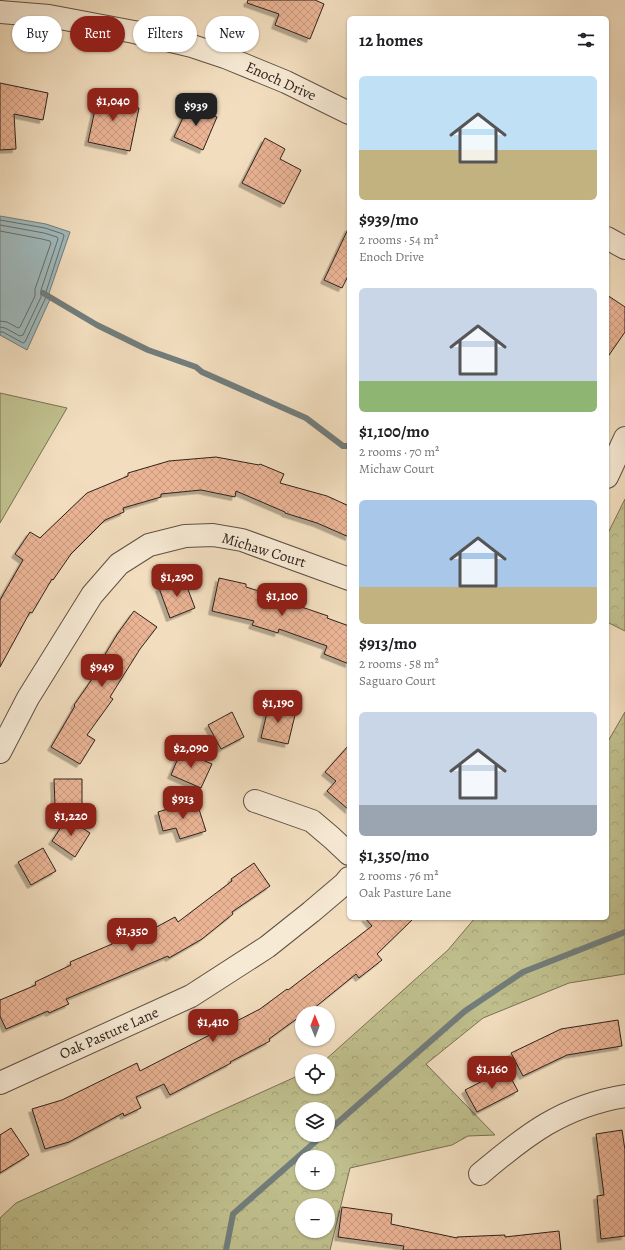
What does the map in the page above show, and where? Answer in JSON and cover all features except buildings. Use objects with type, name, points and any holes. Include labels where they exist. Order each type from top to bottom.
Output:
[{"type":"street","name":"Enoch Drive","points":[[0,12],[49,16],[134,32],[192,46],[225,57],[286,82],[347,112]]},
{"type":"street","points":[[609,239],[625,248]]},
{"type":"street","points":[[609,473],[625,438]]},
{"type":"street","name":"Michaw Court","points":[[0,752],[28,698],[92,595],[119,564],[149,545],[185,536],[213,535],[242,540],[347,578]]},
{"type":"street","points":[[255,801],[312,821],[347,852]]},
{"type":"street","name":"Oak Pasture Lane","points":[[0,1083],[191,996],[267,947],[311,912],[347,880]]},
{"type":"street","points":[[480,1174],[519,1142],[548,1122],[602,1100],[625,1096]]},
{"type":"green space","points":[[0,393],[67,408],[0,523]]},
{"type":"green space","points":[[625,499],[625,631],[609,623],[609,531]]},
{"type":"green space","points":[[625,712],[625,974],[569,983],[483,1018],[426,1064],[495,1135],[468,1136],[452,1145],[350,1168],[335,1230],[335,1198],[295,1198],[295,1238],[333,1238],[330,1250],[0,1250],[0,1218],[16,1203],[295,1077],[295,1094],[335,1094],[335,1054],[332,1054],[448,950],[473,920],[609,920],[609,740]]},
{"type":"water","points":[[0,216],[46,224],[70,232],[49,293],[51,297],[27,350],[0,335]]},
{"type":"waterway","points":[[43,293],[97,325],[148,350],[196,367],[202,372],[306,418],[343,446],[347,446]]},
{"type":"waterway","points":[[335,1125],[465,1011],[523,972],[625,932]]},
{"type":"waterway","points":[[226,1250],[233,1214],[315,1142]]}]
